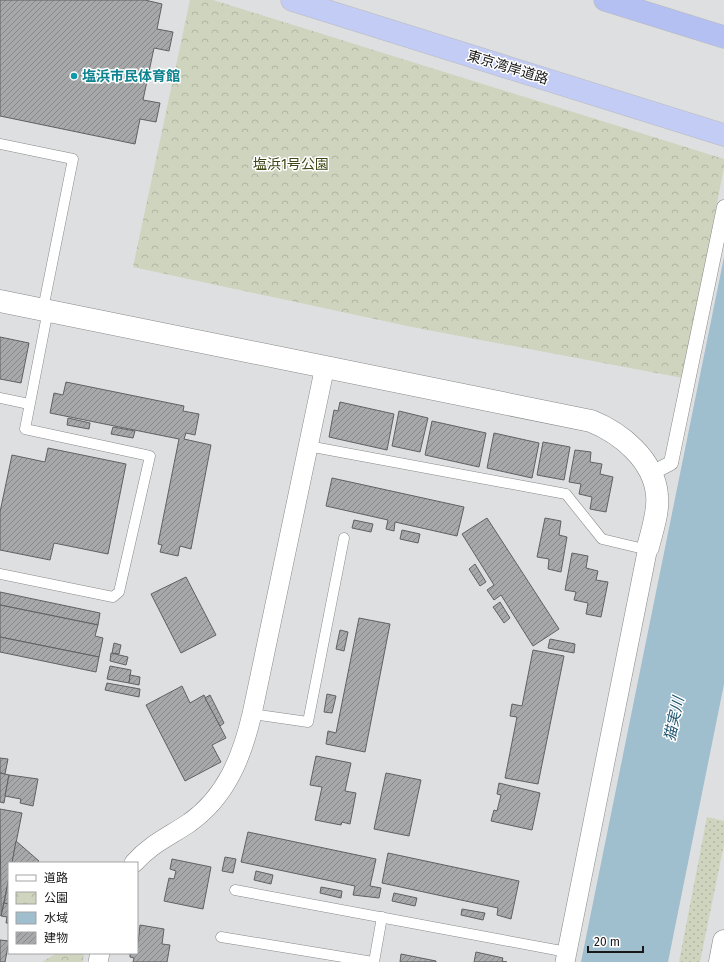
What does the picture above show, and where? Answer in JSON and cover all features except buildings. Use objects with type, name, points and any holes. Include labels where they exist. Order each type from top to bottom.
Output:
[{"type":"highway","name":"東京湾岸道路","points":[[292,0],[724,135]]},
{"type":"highway","points":[[605,0],[724,37]]},
{"type":"street","points":[[650,474],[671,463],[724,208]]},
{"type":"street","points":[[0,301],[591,421],[605,426],[620,436],[642,459],[655,485],[658,496],[634,626],[566,957]]},
{"type":"street","points":[[135,862],[147,849],[161,839],[198,817],[227,783],[241,755],[252,714],[325,366]]},
{"type":"street","points":[[720,962],[724,941]]},
{"type":"lane","points":[[0,144],[73,159],[25,429],[150,456],[119,592],[113,597],[0,574]]},
{"type":"lane","points":[[0,398],[29,404]]},
{"type":"lane","points":[[308,446],[566,494],[602,539],[648,548]]},
{"type":"lane","points":[[252,714],[308,722],[344,538]]},
{"type":"lane","points":[[235,890],[382,917],[566,957]]},
{"type":"lane","points":[[221,937],[373,962],[382,917]]},
{"type":"green space","name":"塩浜1号公園","points":[[190,0],[213,0],[724,159],[724,167],[683,378],[412,327],[133,267]]},
{"type":"green space","points":[[707,817],[724,821],[724,844],[700,962],[679,962]]},
{"type":"green space","points":[[55,954],[84,954],[83,962],[42,962]]},
{"type":"water","name":"猫実川","points":[[724,257],[724,684],[668,962],[581,962]]},
{"type":"place","name":"塩浜市民体育館","points":[[74,76]]}]
